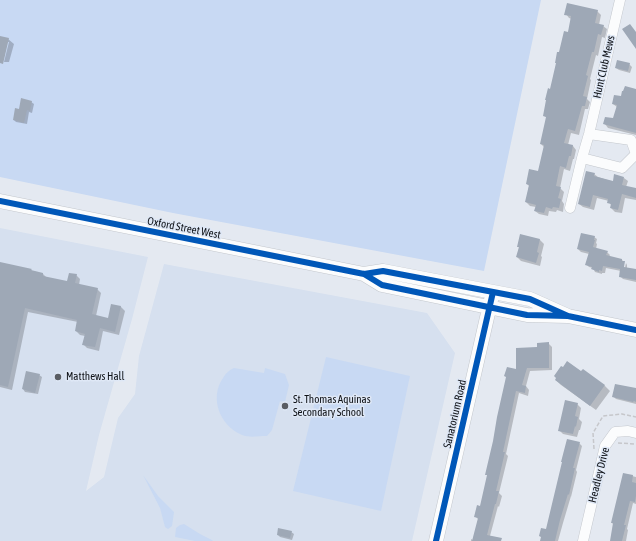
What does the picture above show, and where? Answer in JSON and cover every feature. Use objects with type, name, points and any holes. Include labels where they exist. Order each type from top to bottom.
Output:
[{"type":"main road","name":"Oxford Street West","points":[[0,201],[364,274],[382,285],[489,308],[527,315],[568,316],[636,330]]},
{"type":"main road","name":"Oxford Street West","points":[[364,274],[383,270],[530,299],[568,316]]},
{"type":"main road","name":"Sanatorium Road","points":[[436,541],[493,292]]},
{"type":"street","name":"Hunt Club Mews","points":[[570,208],[620,0]]},
{"type":"street","points":[[582,158],[622,168],[636,154],[631,140],[589,134]]},
{"type":"street","name":"Headley Drive","points":[[583,541],[605,446],[615,432],[628,431],[636,433]]},
{"type":"shaded area","points":[[0,0],[541,0],[484,271],[173,213],[0,177]]},
{"type":"shaded area","name":"St. Thomas Aquinas Secondary School","points":[[0,228],[148,257],[99,435],[86,491],[104,477],[118,418],[135,394],[139,356],[164,264],[427,313],[455,353],[412,541],[0,541]]},
{"type":"shaded area","points":[[326,357],[410,376],[381,511],[293,491]]},
{"type":"shaded area","points":[[234,368],[264,373],[265,368],[285,374],[289,385],[285,402],[280,401],[272,430],[267,436],[251,437],[234,431],[219,411],[217,394],[219,386],[226,373]]},
{"type":"shaded area","points":[[143,475],[158,496],[174,512],[172,526],[168,529],[165,527],[160,508]]},
{"type":"shaded area","points":[[184,524],[213,541],[195,541],[175,537],[176,528]]},
{"type":"building","points":[[567,3],[598,10],[595,23],[604,25],[601,35],[598,34],[594,52],[592,52],[586,75],[588,76],[583,96],[587,97],[585,106],[582,106],[575,131],[568,129],[564,143],[573,145],[571,156],[569,156],[566,168],[560,166],[556,186],[561,187],[558,198],[561,199],[559,208],[553,207],[552,209],[546,207],[544,213],[534,211],[536,205],[525,202],[529,185],[526,184],[529,169],[538,171],[544,145],[540,144],[546,117],[543,116],[545,100],[548,88],[550,89],[557,52],[559,52],[564,31],[568,32],[571,16],[564,15]]},
{"type":"building","points":[[630,24],[636,32],[636,49],[622,29]]},
{"type":"building","points":[[0,36],[9,38],[3,64],[0,63]]},
{"type":"building","points":[[617,60],[630,63],[628,71],[615,68]]},
{"type":"building","points":[[625,86],[636,89],[636,133],[603,124],[605,117],[613,118],[617,105],[612,104],[614,95],[621,96]]},
{"type":"building","points":[[21,98],[32,101],[30,111],[27,110],[24,123],[13,120],[15,108],[19,109]]},
{"type":"building","points":[[586,171],[595,173],[594,176],[613,181],[614,174],[624,177],[622,185],[636,188],[636,198],[622,194],[618,210],[610,208],[611,204],[607,203],[608,199],[593,195],[590,207],[578,204]]},
{"type":"building","points":[[581,233],[595,236],[593,247],[608,251],[606,255],[622,259],[622,261],[625,261],[624,267],[636,269],[636,280],[619,277],[620,269],[603,266],[602,271],[599,270],[599,272],[591,269],[592,267],[585,265],[589,252],[577,249]]},
{"type":"building","points":[[520,234],[540,239],[537,252],[539,253],[536,263],[516,257],[519,247],[517,247]]},
{"type":"building","points":[[0,262],[32,269],[31,270],[43,273],[43,276],[67,281],[69,273],[77,274],[75,283],[98,288],[92,314],[108,318],[111,304],[121,306],[115,332],[100,328],[95,347],[82,345],[85,334],[75,331],[77,320],[25,308],[8,387],[0,385]]},
{"type":"building","points":[[549,342],[549,368],[527,368],[522,385],[526,386],[525,393],[516,391],[496,491],[499,491],[487,535],[502,538],[501,541],[472,541],[478,518],[474,517],[477,505],[480,506],[487,475],[485,475],[507,367],[516,369],[516,348],[537,347],[537,343]]},
{"type":"building","points":[[567,361],[581,371],[583,369],[605,385],[590,406],[555,380],[556,378],[554,376],[561,366],[563,367]]},
{"type":"building","points":[[26,371],[40,374],[35,393],[22,389]]},
{"type":"building","points":[[615,384],[636,388],[636,402],[612,397]]},
{"type":"building","points":[[565,400],[578,403],[575,416],[578,417],[573,434],[558,431]]},
{"type":"building","points":[[567,439],[580,442],[573,468],[575,468],[569,495],[568,494],[555,541],[540,541],[541,537],[539,536],[541,528],[546,529]]},
{"type":"building","points":[[623,473],[633,475],[632,482],[636,483],[635,502],[630,501],[622,541],[610,541],[613,523],[611,523]]},
{"type":"building","points":[[278,528],[292,531],[290,538],[277,535]]},
{"type":"cycle path","points":[[0,201],[364,274],[383,271],[530,299],[568,316]]},
{"type":"cycle path","points":[[364,274],[382,285],[527,315],[568,316],[636,330]]},
{"type":"cycle path","points":[[436,541],[493,292]]},
{"type":"place","name":"Matthews Hall","points":[[58,377]]},
{"type":"place","name":"St. Thomas Aquinas Secondary School","points":[[285,406]]}]
